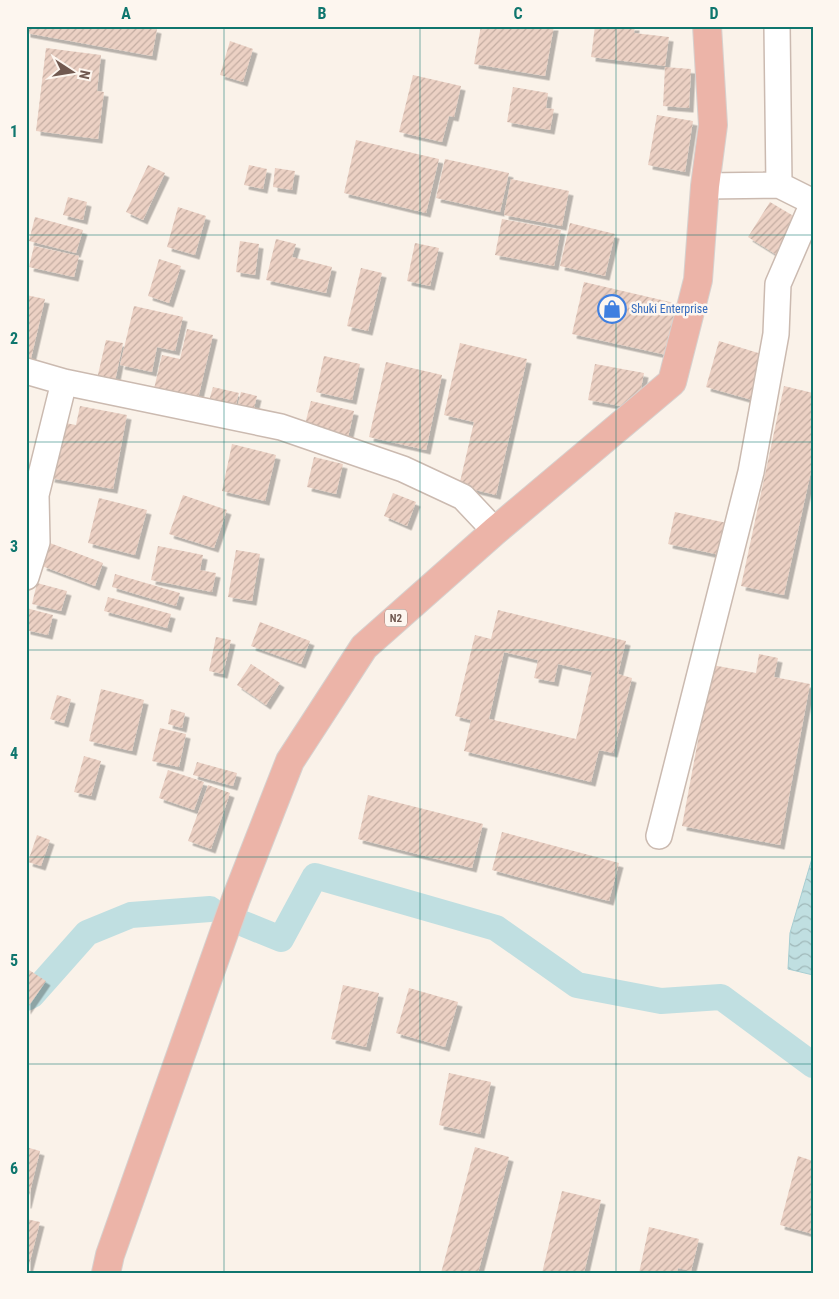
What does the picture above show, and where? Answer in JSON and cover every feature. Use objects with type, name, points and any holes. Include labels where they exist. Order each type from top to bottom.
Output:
[{"type":"highway","name":"N2","points":[[106,1273],[236,899],[290,761],[364,647],[495,531],[672,382],[698,280],[713,125],[707,26]]},
{"type":"street","points":[[777,26],[779,185]]},
{"type":"street","points":[[659,836],[751,472],[776,334],[778,284],[813,202],[779,185],[706,186]]},
{"type":"street","points":[[26,371],[64,382],[281,427],[403,469],[462,497],[495,531]]},
{"type":"street","points":[[26,577],[37,542],[36,495],[64,382]]},
{"type":"water","points":[[813,855],[813,975],[788,969],[790,933]]},
{"type":"building","points":[[26,26],[143,26],[157,29],[152,56],[26,33]]},
{"type":"building","points":[[481,26],[554,26],[545,76],[474,64]]},
{"type":"building","points":[[595,26],[635,26],[634,33],[669,37],[665,66],[591,57]]},
{"type":"building","points":[[230,41],[253,49],[243,82],[220,75]]},
{"type":"building","points":[[46,48],[101,55],[97,91],[104,92],[98,139],[36,131]]},
{"type":"building","points":[[665,67],[691,69],[689,108],[663,106]]},
{"type":"building","points":[[413,75],[461,86],[454,117],[449,116],[442,142],[399,132]]},
{"type":"building","points":[[513,87],[548,93],[546,108],[554,109],[550,130],[507,122]]},
{"type":"building","points":[[657,115],[693,121],[685,172],[648,165]]},
{"type":"building","points":[[356,140],[439,159],[426,213],[344,193]]},
{"type":"building","points":[[445,159],[509,173],[500,212],[436,198]]},
{"type":"building","points":[[148,165],[165,173],[143,220],[126,212]]},
{"type":"building","points":[[249,165],[267,169],[263,189],[244,185]]},
{"type":"building","points":[[275,168],[295,171],[292,190],[273,187]]},
{"type":"building","points":[[511,179],[569,191],[562,226],[504,215]]},
{"type":"building","points":[[68,197],[87,202],[83,220],[63,215]]},
{"type":"building","points":[[770,202],[802,221],[780,257],[748,237]]},
{"type":"building","points":[[178,207],[206,216],[195,255],[167,247]]},
{"type":"building","points":[[35,217],[83,230],[76,253],[29,241]]},
{"type":"building","points":[[502,219],[561,230],[554,266],[495,255]]},
{"type":"building","points":[[570,223],[615,234],[605,276],[560,266]]},
{"type":"building","points":[[276,239],[296,244],[292,257],[332,267],[326,293],[266,280]]},
{"type":"building","points":[[240,241],[259,244],[255,275],[236,272]]},
{"type":"building","points":[[415,243],[439,248],[430,286],[407,281]]},
{"type":"building","points":[[34,246],[79,256],[74,277],[29,267]]},
{"type":"building","points":[[159,259],[181,266],[169,303],[148,296]]},
{"type":"building","points":[[361,268],[382,273],[368,331],[347,326]]},
{"type":"building","points":[[584,282],[683,305],[671,356],[572,334]]},
{"type":"building","points":[[26,295],[45,299],[29,367],[26,366]]},
{"type":"building","points":[[134,306],[183,317],[175,351],[157,347],[152,372],[120,365]]},
{"type":"building","points":[[187,329],[213,335],[197,403],[153,393],[162,355],[180,359]]},
{"type":"building","points":[[106,340],[123,343],[114,386],[96,383]]},
{"type":"building","points":[[719,341],[765,355],[752,400],[706,387]]},
{"type":"building","points":[[460,343],[527,359],[496,495],[459,486],[474,422],[444,415]]},
{"type":"building","points":[[324,356],[360,364],[352,400],[316,392]]},
{"type":"building","points":[[386,362],[442,375],[426,450],[369,437]]},
{"type":"building","points":[[595,364],[644,373],[637,409],[588,400]]},
{"type":"building","points":[[784,386],[813,393],[813,462],[784,595],[741,586]]},
{"type":"building","points":[[213,387],[239,393],[233,415],[207,408]]},
{"type":"building","points":[[241,392],[257,396],[254,408],[238,404]]},
{"type":"building","points":[[311,401],[354,411],[347,442],[303,432]]},
{"type":"building","points":[[80,406],[127,415],[113,489],[50,478],[60,422],[76,425]]},
{"type":"building","points":[[232,444],[276,455],[265,501],[222,491]]},
{"type":"building","points":[[314,457],[343,464],[336,494],[307,487]]},
{"type":"building","points":[[393,493],[416,502],[407,526],[384,516]]},
{"type":"building","points":[[183,495],[227,510],[214,548],[169,534]]},
{"type":"building","points":[[99,498],[147,510],[135,555],[88,543]]},
{"type":"building","points":[[675,512],[727,523],[720,555],[668,544]]},
{"type":"building","points":[[50,543],[103,563],[95,586],[42,566]]},
{"type":"building","points":[[158,546],[203,555],[200,570],[216,573],[212,592],[151,580]]},
{"type":"building","points":[[236,550],[260,554],[252,601],[228,597]]},
{"type":"building","points":[[115,574],[180,593],[176,606],[112,587]]},
{"type":"building","points":[[37,583],[67,591],[61,611],[32,604]]},
{"type":"building","points":[[108,597],[171,614],[167,628],[104,611]]},
{"type":"building","points":[[26,608],[53,615],[48,635],[26,630]]},
{"type":"building","points":[[498,610],[626,641],[618,674],[632,678],[613,753],[599,750],[591,782],[464,751],[471,720],[455,716],[475,635],[491,639]],"holes":[[[504,652],[538,660],[534,678],[554,682],[558,664],[592,672],[576,739],[489,719]]]},
{"type":"building","points":[[260,622],[310,641],[301,664],[251,646]]},
{"type":"building","points":[[216,637],[231,640],[223,674],[209,671]]},
{"type":"building","points":[[759,654],[778,658],[774,677],[810,684],[780,845],[682,826],[712,665],[756,673]]},
{"type":"building","points":[[251,664],[280,683],[266,705],[237,685]]},
{"type":"building","points":[[101,689],[144,700],[132,751],[89,741]]},
{"type":"building","points":[[57,695],[71,699],[64,723],[50,719]]},
{"type":"building","points":[[171,709],[185,713],[182,728],[168,724]]},
{"type":"building","points":[[160,728],[186,734],[179,767],[152,761]]},
{"type":"building","points":[[84,756],[101,761],[91,796],[74,792]]},
{"type":"building","points":[[197,762],[237,773],[233,786],[193,775]]},
{"type":"building","points":[[168,770],[204,782],[194,810],[159,798]]},
{"type":"building","points":[[208,785],[230,793],[211,849],[188,841]]},
{"type":"building","points":[[368,795],[483,824],[472,868],[358,839]]},
{"type":"building","points":[[502,832],[619,863],[609,901],[492,870]]},
{"type":"building","points":[[37,835],[50,840],[41,866],[28,862]]},
{"type":"building","points":[[26,968],[46,981],[26,1010]]},
{"type":"building","points":[[343,985],[379,993],[366,1047],[331,1039]]},
{"type":"building","points":[[409,988],[458,1002],[445,1047],[396,1033]]},
{"type":"building","points":[[449,1073],[491,1082],[480,1134],[439,1125]]},
{"type":"building","points":[[26,1147],[40,1151],[27,1204],[26,1204]]},
{"type":"building","points":[[475,1147],[509,1157],[478,1273],[441,1273]]},
{"type":"building","points":[[798,1156],[813,1161],[813,1234],[780,1225]]},
{"type":"building","points":[[562,1191],[601,1200],[584,1273],[542,1273]]},
{"type":"building","points":[[26,1219],[40,1222],[27,1273],[26,1273]]},
{"type":"building","points":[[649,1227],[699,1239],[691,1271],[678,1268],[677,1273],[639,1273]]},
{"type":"waterway","points":[[244,924],[281,939],[315,876],[496,928],[577,985],[661,1001],[721,997],[813,1065]]},
{"type":"waterway","points":[[26,998],[32,995],[87,933],[131,915],[210,909]]},
{"type":"place","name":"Shuki Enterprise","points":[[612,309]]}]
